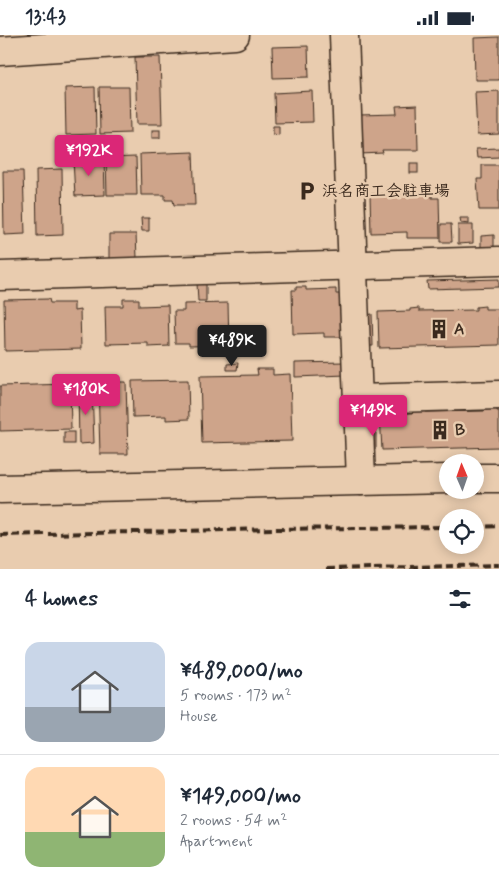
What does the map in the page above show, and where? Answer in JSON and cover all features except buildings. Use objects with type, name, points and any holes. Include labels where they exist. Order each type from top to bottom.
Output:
[{"type":"street","points":[[0,51],[235,35]]},
{"type":"street","points":[[344,35],[361,481]]},
{"type":"street","points":[[0,276],[499,261]]},
{"type":"street","points":[[358,399],[499,395]]},
{"type":"street","points":[[484,479],[499,478]]},
{"type":"street","points":[[0,489],[439,479]]},
{"type":"railway","points":[[484,527],[499,526]]},
{"type":"railway","points":[[0,535],[439,527]]},
{"type":"railway","points":[[326,569],[499,565]]},
{"type":"place","name":"浜名商工会駐車場","points":[[307,191]]},
{"type":"place","name":"A","points":[[439,329]]},
{"type":"place","name":"B","points":[[440,430]]}]
